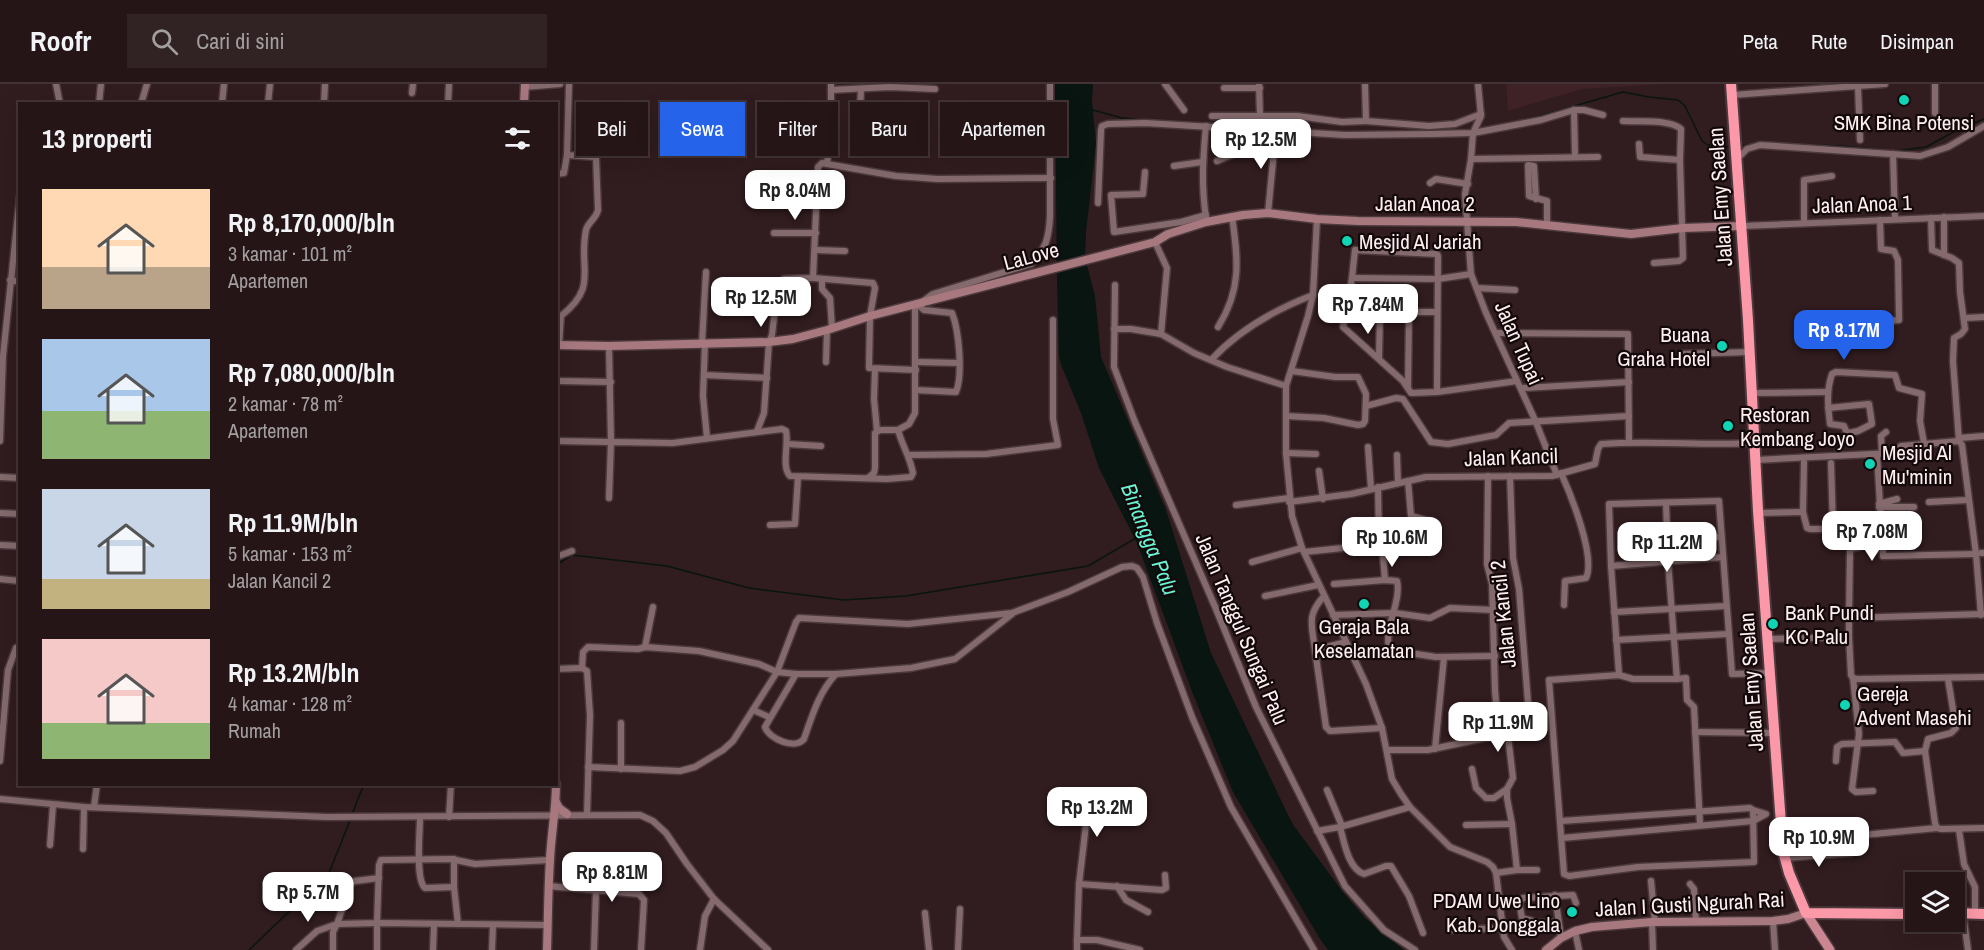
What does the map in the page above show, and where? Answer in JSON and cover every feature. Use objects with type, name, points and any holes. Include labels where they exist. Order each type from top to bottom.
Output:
[{"type":"highway","name":"Jalan Emy Saelan","points":[[1732,89],[1750,352],[1758,513],[1780,813],[1785,858],[1806,913]]},
{"type":"highway","points":[[1806,913],[1905,914]]},
{"type":"main road","points":[[1806,913],[1830,950]]},
{"type":"street","points":[[56,84],[60,102]]},
{"type":"street","points":[[99,102],[100,84]]},
{"type":"street","points":[[142,102],[147,84]]},
{"type":"street","points":[[222,102],[224,84]]},
{"type":"street","points":[[268,102],[270,84]]},
{"type":"street","points":[[324,102],[325,84]]},
{"type":"street","points":[[412,93],[413,84]]},
{"type":"street","points":[[448,102],[449,84]]},
{"type":"street","points":[[524,102],[524,86],[560,84]]},
{"type":"street","points":[[558,174],[564,173],[567,155],[569,84]]},
{"type":"street","points":[[916,305],[933,294],[1031,264],[1042,253],[1049,235],[1050,84]]},
{"type":"street","points":[[1165,84],[1184,110]]},
{"type":"street","points":[[1365,84],[1366,121]]},
{"type":"street","points":[[1473,133],[1481,115],[1479,84]]},
{"type":"street","points":[[1732,89],[1885,84]]},
{"type":"street","points":[[1935,84],[1935,113]]},
{"type":"street","points":[[1224,88],[1259,86],[1260,116]]},
{"type":"street","points":[[1859,86],[1860,140]]},
{"type":"street","points":[[831,87],[935,89]]},
{"type":"street","points":[[860,102],[861,89]]},
{"type":"street","points":[[1098,203],[1101,130],[1102,126],[1108,124],[1145,123],[1344,135],[1473,133],[1541,120],[1574,110],[1603,115]]},
{"type":"street","points":[[1574,110],[1575,156]]},
{"type":"street","points":[[1212,116],[1297,116],[1342,122],[1366,121],[1429,126],[1455,124],[1481,115]]},
{"type":"street","points":[[1623,121],[1661,123],[1680,127],[1682,260],[1654,263]]},
{"type":"street","points":[[1144,172],[1143,194],[1111,195],[1114,232],[1206,219],[1202,162],[1206,126]]},
{"type":"street","points":[[1736,158],[1747,149],[1760,145],[1918,156],[1948,147],[1984,126]]},
{"type":"street","points":[[1269,213],[1276,130]]},
{"type":"street","name":"Jalan Tupai","points":[[1473,133],[1465,194],[1471,273],[1517,381],[1570,494],[1585,541],[1587,577],[1564,582],[1564,605]]},
{"type":"street","points":[[1640,144],[1640,157],[1680,160]]},
{"type":"street","points":[[1217,161],[1248,148],[1274,148]]},
{"type":"street","points":[[1893,154],[1895,219]]},
{"type":"street","points":[[558,345],[561,316],[575,304],[584,286],[586,231],[598,210],[596,157],[567,155]]},
{"type":"street","points":[[827,156],[827,164]]},
{"type":"street","points":[[1471,159],[1598,157]]},
{"type":"street","points":[[1174,166],[1202,162]]},
{"type":"street","points":[[813,278],[818,167],[822,163],[896,176],[938,179],[1051,178]]},
{"type":"street","points":[[1536,199],[1534,165],[1528,165],[1528,196],[1536,199],[1544,199],[1548,202],[1547,225]]},
{"type":"street","points":[[1804,222],[1804,180],[1832,176]]},
{"type":"street","points":[[1430,183],[1436,179],[1468,184]]},
{"type":"street","points":[[0,441],[3,356],[18,213]]},
{"type":"street","name":"Jalan Anoa 2","points":[[1113,253],[1155,242],[1168,234],[1206,219],[1269,213],[1317,219],[1547,225],[1631,234],[1683,228],[1742,226]]},
{"type":"street","points":[[1218,327],[1230,309],[1237,282],[1238,256],[1232,216]]},
{"type":"street","name":"Jalan Anoa 1","points":[[1742,226],[1984,216]]},
{"type":"street","points":[[1944,217],[1944,255]]},
{"type":"street","points":[[1849,618],[1983,614],[1980,554],[1968,500],[1962,445],[1959,440],[1953,361],[1953,340],[1964,331],[1965,318],[1960,292],[1959,263],[1932,250],[1931,218]]},
{"type":"street","points":[[1317,219],[1313,295],[1286,386],[1286,453],[1292,516],[1318,585],[1366,684],[1382,728],[1392,779],[1410,807],[1450,848],[1487,862],[1493,867],[1496,873],[1506,942],[1512,950]]},
{"type":"street","points":[[1849,325],[1899,320],[1898,260],[1894,251],[1881,249],[1880,220]]},
{"type":"street","points":[[774,232],[816,233]]},
{"type":"street","points":[[1155,242],[1167,267],[1161,334]]},
{"type":"street","points":[[815,250],[845,251]]},
{"type":"street","points":[[1437,392],[1438,256],[1435,253],[1354,250],[1344,328],[1379,358],[1413,394],[1437,392],[1517,381]]},
{"type":"street","name":"LaLove","points":[[558,345],[769,342],[792,339],[870,316],[1113,253]]},
{"type":"street","points":[[706,272],[703,343],[706,438]]},
{"type":"street","points":[[1352,278],[1438,279],[1471,273]]},
{"type":"street","points":[[758,431],[764,413],[769,342],[772,335],[778,283],[784,279],[813,278],[873,284],[875,288],[870,316],[868,366],[870,369],[916,370]]},
{"type":"street","points":[[822,279],[822,289],[830,298],[830,329],[826,362]]},
{"type":"street","points":[[10,280],[18,282]]},
{"type":"street","name":"Jalan Tanggul Sungai Palu","points":[[1115,285],[1114,366],[1135,422],[1256,707],[1345,886],[1384,930],[1415,950]]},
{"type":"street","points":[[1477,288],[1515,290]]},
{"type":"street","points":[[1212,360],[1229,341],[1262,318],[1284,306],[1313,295]]},
{"type":"street","points":[[877,431],[898,430],[913,419],[915,413],[916,305]]},
{"type":"street","points":[[915,390],[956,392],[959,363],[957,325],[952,313],[924,310],[916,305]]},
{"type":"street","points":[[1345,312],[1437,312]]},
{"type":"street","points":[[1379,358],[1380,312]]},
{"type":"street","points":[[1408,388],[1409,312]]},
{"type":"street","points":[[1965,318],[1984,317]]},
{"type":"street","points":[[909,455],[986,454],[1058,446],[1053,419],[1053,320]]},
{"type":"street","points":[[1114,329],[1161,334],[1194,353],[1286,386]]},
{"type":"street","points":[[1497,333],[1628,334],[1629,442]]},
{"type":"street","points":[[609,346],[611,442],[609,498]]},
{"type":"street","points":[[1683,354],[1750,352]]},
{"type":"street","points":[[916,362],[959,363]]},
{"type":"street","points":[[868,478],[872,476],[875,468],[874,436],[877,431],[874,399],[875,369]]},
{"type":"street","points":[[1286,416],[1324,418],[1362,425],[1365,422],[1366,394],[1357,377],[1335,377],[1292,371]]},
{"type":"street","points":[[1828,408],[1869,404],[1872,424],[1858,431],[1847,432],[1844,426],[1830,424],[1828,408],[1827,392],[1830,377],[1834,372],[1895,375],[1899,388],[1922,394],[1920,421],[1924,443]]},
{"type":"street","points":[[704,375],[767,378]]},
{"type":"street","points":[[559,381],[610,382]]},
{"type":"street","points":[[1522,388],[1629,382]]},
{"type":"street","points":[[1752,393],[1827,392]]},
{"type":"street","points":[[1366,405],[1396,398],[1403,399],[1431,442],[1448,444],[1496,435],[1509,423],[1629,416]]},
{"type":"street","points":[[558,441],[673,442],[758,431],[784,430],[787,437],[786,473],[790,476],[911,477],[913,473],[909,455],[898,430]]},
{"type":"street","points":[[1886,432],[1881,436],[1879,454],[1881,554],[1885,557],[1980,554]]},
{"type":"street","points":[[1756,460],[1892,453],[1901,446],[1984,436]]},
{"type":"street","name":"Jalan Kancil","points":[[1236,505],[1323,499],[1436,476],[1559,474],[1595,464],[1601,444],[1629,442],[1716,445],[1755,443]]},
{"type":"street","points":[[787,444],[821,446]]},
{"type":"street","points":[[1368,447],[1385,580]]},
{"type":"street","points":[[1286,453],[1316,454]]},
{"type":"street","points":[[1397,455],[1398,483]]},
{"type":"street","points":[[1804,462],[1803,512],[1808,528],[1833,528],[1831,463]]},
{"type":"street","points":[[1319,471],[1323,499]]},
{"type":"street","name":"Jalan Kancil 2","points":[[1488,476],[1487,564],[1492,584],[1497,721],[1499,735],[1508,736],[1513,778],[1507,798],[1517,870]]},
{"type":"street","name":"Jalan Kancil 2","points":[[1497,721],[1526,719],[1529,715],[1519,589],[1513,558],[1510,476]]},
{"type":"street","points":[[0,477],[18,478]]},
{"type":"street","points":[[770,525],[795,524],[798,477]]},
{"type":"street","points":[[1252,562],[1303,550],[1382,544],[1429,545],[1432,521],[1412,516],[1408,481]]},
{"type":"street","points":[[1879,505],[1897,499]]},
{"type":"street","points":[[1929,502],[1968,500]]},
{"type":"street","points":[[1619,675],[1609,504],[1719,501],[1732,674],[1770,673]]},
{"type":"street","points":[[1666,503],[1677,679]]},
{"type":"street","points":[[1879,505],[1914,507]]},
{"type":"street","points":[[1758,513],[1803,512]]},
{"type":"street","points":[[0,513],[18,514]]},
{"type":"street","points":[[1873,791],[1855,792],[1852,789],[1859,742],[1849,637],[1850,549],[1859,547],[1860,537],[1880,535]]},
{"type":"street","points":[[1667,539],[1721,537]]},
{"type":"street","points":[[0,545],[18,546]]},
{"type":"street","points":[[558,556],[572,551]]},
{"type":"street","points":[[1611,566],[1722,557]]},
{"type":"street","points":[[588,767],[688,770],[730,745],[777,672],[799,618],[908,624],[1012,613],[1068,592],[1122,567],[1132,566],[1137,568],[1143,578],[1192,717],[1231,807],[1314,950]]},
{"type":"street","points":[[0,579],[18,581]]},
{"type":"street","points":[[1335,584],[1396,580],[1399,583],[1395,613]]},
{"type":"street","points":[[1264,596],[1318,585]]},
{"type":"street","points":[[1324,596],[1314,607],[1312,613],[1315,650],[1328,729],[1330,731],[1382,728]]},
{"type":"street","points":[[1614,612],[1726,606]]},
{"type":"street","points":[[645,647],[653,607]]},
{"type":"street","name":"Jalan Kancil 2","points":[[1333,615],[1395,613],[1430,618],[1450,608],[1493,610]]},
{"type":"street","points":[[582,668],[583,652],[588,647],[638,649],[645,647],[699,651],[759,664],[777,672],[796,674],[836,674],[911,668],[955,659],[1012,613]]},
{"type":"street","name":"Jalan Kancil 2","points":[[1395,613],[1391,623],[1389,649],[1444,657],[1495,656]]},
{"type":"street","points":[[1616,640],[1728,634]]},
{"type":"street","points":[[1767,639],[1849,637]]},
{"type":"street","points":[[1315,650],[1346,642]]},
{"type":"street","points":[[0,761],[8,670],[18,647]]},
{"type":"street","points":[[1435,749],[1444,657]]},
{"type":"street","points":[[558,669],[582,668],[587,672],[590,715],[587,814]]},
{"type":"street","points":[[796,674],[765,727],[770,735],[792,744],[800,743],[821,695],[828,682],[836,674]]},
{"type":"street","points":[[1701,825],[1694,707],[1688,700],[1686,678],[1633,679],[1619,675],[1549,680],[1564,873],[1569,876],[1638,867],[1754,862],[1753,810]]},
{"type":"street","points":[[1852,678],[1984,677]]},
{"type":"street","points":[[1937,828],[1931,802],[1925,751],[1928,739],[1951,733],[1956,728],[1948,679]]},
{"type":"street","points":[[753,710],[769,717]]},
{"type":"street","points":[[621,723],[621,769]]},
{"type":"street","points":[[1695,732],[1774,733]]},
{"type":"street","points":[[1387,750],[1423,751],[1499,735]]},
{"type":"street","points":[[1836,761],[1838,746],[1859,742],[1895,742],[1904,753],[1925,751]]},
{"type":"street","points":[[1472,769],[1476,788],[1486,798],[1494,798],[1508,789]]},
{"type":"street","points":[[94,807],[97,786]]},
{"type":"street","points":[[449,817],[451,786]]},
{"type":"street","points":[[547,950],[549,860],[556,786]]},
{"type":"street","points":[[1327,790],[1341,826],[1348,853],[1357,871],[1364,874],[1391,866],[1409,896],[1423,933]]},
{"type":"street","points":[[0,799],[84,807],[327,817],[640,815],[653,821],[666,833],[714,899],[768,950]]},
{"type":"street","points":[[1077,950],[1076,919],[1089,799]]},
{"type":"street","points":[[556,802],[567,814]]},
{"type":"street","points":[[50,845],[52,805]]},
{"type":"street","points":[[83,849],[84,807]]},
{"type":"street","points":[[1317,831],[1410,807]]},
{"type":"street","points":[[1561,821],[1750,808],[1766,814],[1780,813]]},
{"type":"street","points":[[1562,838],[1753,821],[1766,814]]},
{"type":"street","points":[[1631,816],[1632,831]]},
{"type":"street","points":[[420,817],[419,859],[423,888],[454,887]]},
{"type":"street","points":[[1466,825],[1512,824]]},
{"type":"street","points":[[1863,835],[1937,828],[1959,830],[1984,828]]},
{"type":"street","points":[[1959,830],[1964,864],[1975,887],[1969,914],[1968,950]]},
{"type":"street","points":[[1785,858],[1851,853]]},
{"type":"street","points":[[377,950],[379,862],[386,859],[454,859],[475,864],[549,860]]},
{"type":"street","points":[[454,859],[454,887],[459,924]]},
{"type":"street","points":[[1496,873],[1537,870]]},
{"type":"street","points":[[1079,884],[1162,890],[1166,888],[1165,875]]},
{"type":"street","points":[[333,950],[333,932],[351,884],[379,878]]},
{"type":"street","points":[[1651,881],[1653,950]]},
{"type":"street","points":[[1690,884],[1694,888],[1696,922]]},
{"type":"street","points":[[548,886],[636,893],[643,897],[641,950]]},
{"type":"street","points":[[1117,886],[1126,900],[1148,912]]},
{"type":"street","points":[[594,950],[596,889]]},
{"type":"street","points":[[1557,922],[1540,923],[1522,918],[1519,903],[1523,898],[1573,894],[1576,903]]},
{"type":"street","points":[[1555,895],[1561,938]]},
{"type":"street","points":[[700,950],[705,916],[714,899]]},
{"type":"street","points":[[958,950],[960,909]]},
{"type":"street","points":[[925,913],[929,950]]},
{"type":"street","name":"Jalan I Gusti Ngurah Rai","points":[[1546,950],[1561,938],[1575,931],[1606,925],[1653,922],[1773,921],[1806,913]]},
{"type":"street","points":[[1773,921],[1775,950]]},
{"type":"street","points":[[296,950],[317,931],[337,924],[548,925]]},
{"type":"street","points":[[433,950],[434,925]]},
{"type":"street","points":[[492,950],[493,925]]},
{"type":"street","points":[[1452,930],[1503,928]]},
{"type":"street","points":[[1575,931],[1579,950]]},
{"type":"street","points":[[1077,940],[1097,940],[1140,950]]},
{"type":"shaded area","points":[[1506,84],[1666,84],[1582,89],[1508,111]]},
{"type":"water","name":"Binangga Palu","points":[[1055,84],[1093,84],[1092,101],[1096,144],[1085,258],[1095,296],[1101,357],[1166,510],[1211,653],[1294,826],[1365,918],[1404,950],[1328,950],[1320,939],[1233,792],[1193,694],[1137,543],[1099,468],[1059,357],[1056,156],[1067,156],[1067,102],[1055,102]]},
{"type":"waterway","points":[[1522,121],[1623,92],[1678,100],[1685,106],[1702,141],[1708,145],[1730,147]]},
{"type":"waterway","points":[[1093,110],[1122,118],[1156,121]]},
{"type":"waterway","points":[[1896,151],[1926,147],[1961,128],[1984,119]]},
{"type":"waterway","points":[[1188,123],[1256,125],[1273,128]]},
{"type":"waterway","points":[[1457,130],[1470,130]]},
{"type":"waterway","points":[[1740,146],[1751,145]]},
{"type":"waterway","points":[[1809,145],[1882,150]]},
{"type":"waterway","name":"Binangga Palu","points":[[558,564],[572,555],[667,566],[749,588],[844,600],[906,596],[1088,566],[1136,538]]},
{"type":"waterway","points":[[352,814],[363,786]]},
{"type":"waterway","points":[[249,950],[329,873],[351,818]]},
{"type":"place","name":"SMK Bina Potensi","points":[[1904,100]]},
{"type":"place","name":"Mesjid Al Jariah","points":[[1347,241]]},
{"type":"place","name":"Buana Graha Hotel","points":[[1722,346]]},
{"type":"place","name":"Restoran Kembang Joyo","points":[[1728,426]]},
{"type":"place","name":"Mesjid Al Mu'minin","points":[[1870,464]]},
{"type":"place","name":"Geraja Bala Keselamatan","points":[[1364,604]]},
{"type":"place","name":"Bank Pundi KC Palu","points":[[1773,624]]},
{"type":"place","name":"Gereja Advent Masehi","points":[[1845,705]]},
{"type":"place","name":"PDAM Uwe Lino Kab. Donggala","points":[[1572,912]]}]
